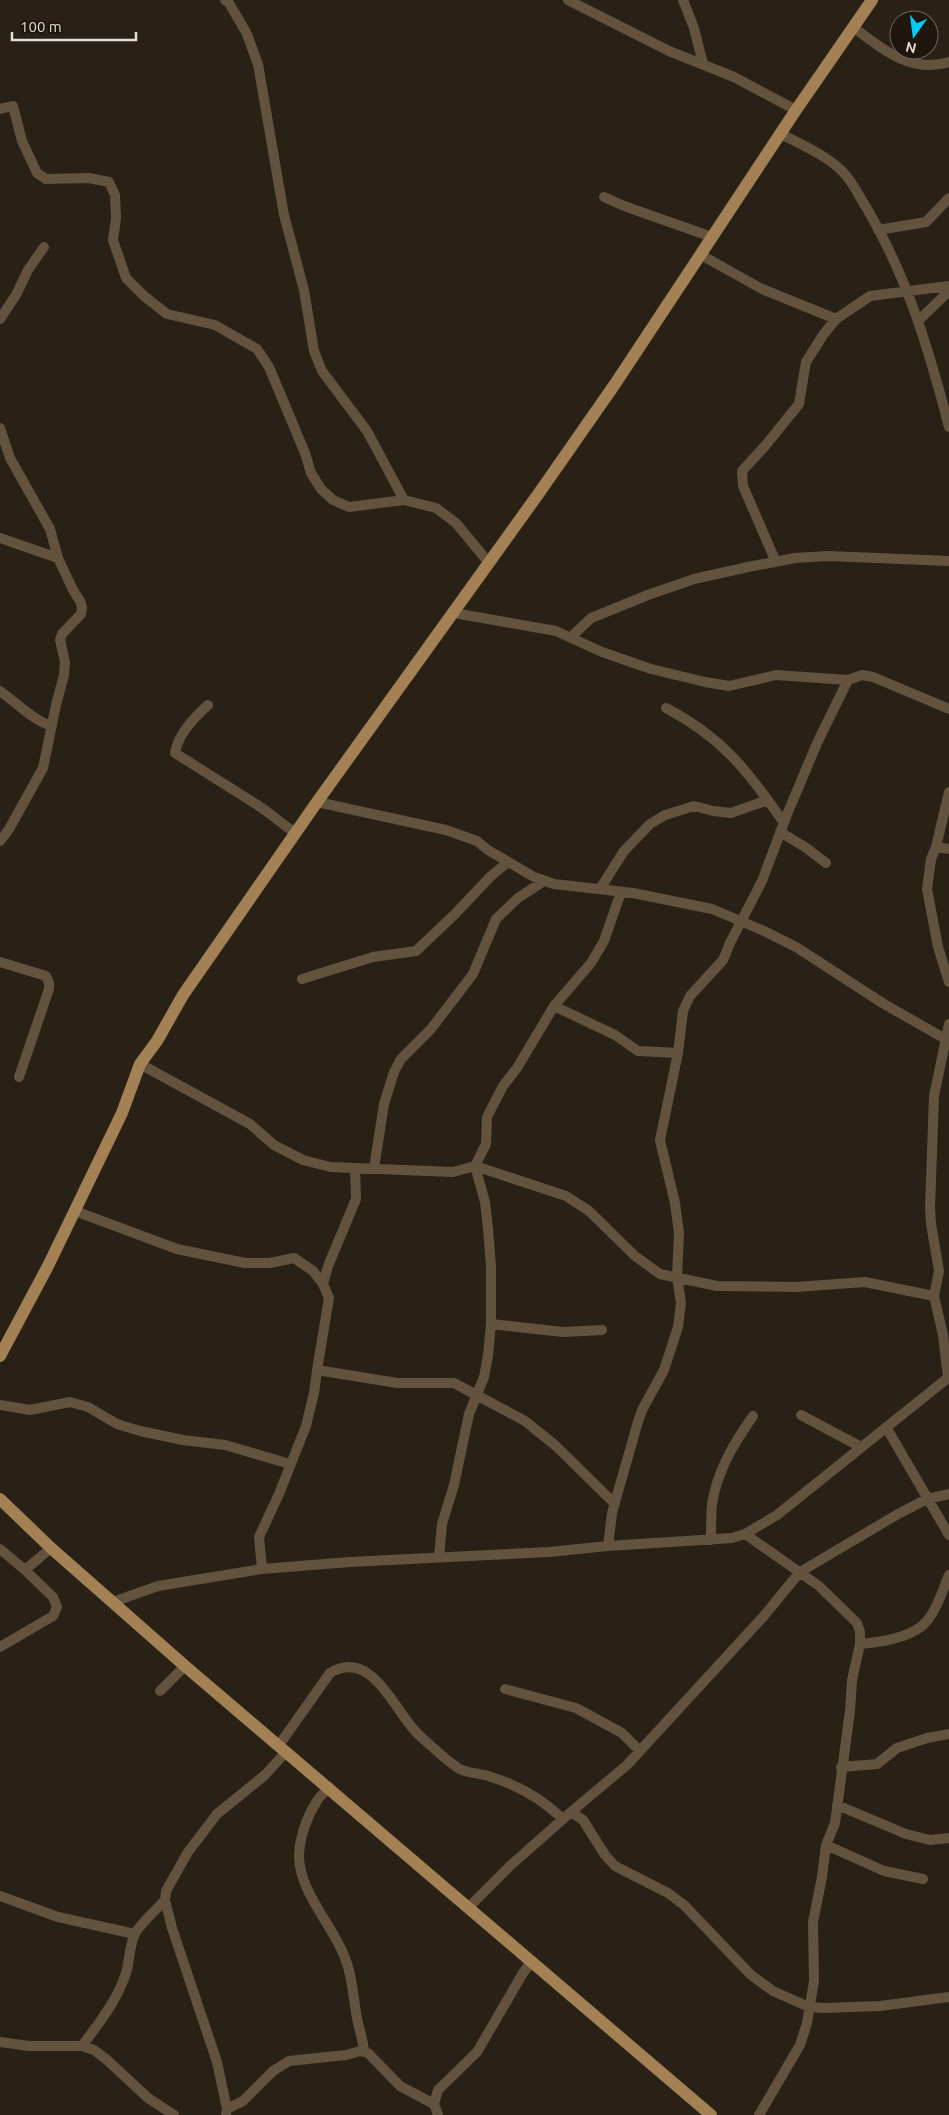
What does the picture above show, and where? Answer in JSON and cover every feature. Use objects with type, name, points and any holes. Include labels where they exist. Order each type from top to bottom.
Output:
[{"type":"main road","points":[[0,1356],[75,1211],[122,1113],[140,1064],[157,1041],[183,995],[317,802],[454,613],[615,384],[796,110],[872,0]]},
{"type":"main road","points":[[0,1499],[51,1548],[185,1666],[711,2115]]},
{"type":"street","points":[[225,0],[229,3],[246,32],[258,64],[284,215],[304,290],[314,351],[322,371],[367,431],[404,500]]},
{"type":"street","points":[[568,0],[669,51],[734,77],[796,110]]},
{"type":"street","points":[[683,0],[694,28],[703,64]]},
{"type":"street","points":[[853,27],[897,59],[928,66],[949,62]]},
{"type":"street","points":[[0,109],[13,106],[22,141],[37,173],[46,179],[89,178],[109,182],[115,195],[116,218],[113,240],[126,278],[144,296],[167,314],[215,325],[257,349],[269,367],[305,452],[311,472],[322,489],[333,500],[349,508],[404,500],[428,505],[444,513],[456,523],[489,563]]},
{"type":"street","points":[[781,134],[827,159],[844,173],[878,230],[897,265],[908,292],[949,427]]},
{"type":"street","points":[[604,197],[712,237]]},
{"type":"street","points":[[878,230],[926,222],[949,198]]},
{"type":"street","points":[[0,319],[16,296],[28,270],[44,247]]},
{"type":"street","points":[[701,255],[762,289],[836,319]]},
{"type":"street","points":[[776,562],[743,486],[742,471],[799,404],[806,362],[836,319],[870,296],[888,292],[908,292],[949,286]]},
{"type":"street","points":[[918,321],[949,291]]},
{"type":"street","points":[[0,428],[10,458],[50,528],[58,558],[82,607],[81,614],[62,634],[60,640],[65,662],[64,675],[43,768],[0,841]]},
{"type":"street","points":[[0,538],[58,558]]},
{"type":"street","points":[[571,636],[590,618],[694,579],[796,558],[828,556],[949,561]]},
{"type":"street","points":[[454,613],[556,631],[571,636],[602,652],[651,669],[705,682],[729,686],[776,675],[848,680],[862,675],[873,677],[949,709]]},
{"type":"street","points":[[608,1546],[615,1504],[642,1410],[664,1370],[678,1327],[681,1303],[677,1277],[679,1233],[675,1203],[660,1140],[678,1053],[683,1011],[690,996],[723,960],[762,881],[818,741],[848,680]]},
{"type":"street","points":[[0,691],[32,717],[52,726]]},
{"type":"street","points":[[208,705],[195,716],[177,743],[175,753],[262,808],[296,833]]},
{"type":"street","points":[[666,708],[701,728],[720,742],[741,763],[768,800],[782,828],[826,863]]},
{"type":"street","points":[[949,792],[936,847],[931,858],[927,889],[931,917],[949,982]]},
{"type":"street","points":[[600,889],[624,851],[650,824],[665,815],[694,806],[731,813],[768,800]]},
{"type":"street","points":[[317,802],[446,830],[477,841],[508,862],[544,881],[554,884],[671,899],[712,909],[796,947],[884,1004],[947,1041]]},
{"type":"street","points":[[936,847],[949,849]]},
{"type":"street","points":[[302,979],[373,957],[416,951],[484,883],[508,862]]},
{"type":"street","points":[[374,1168],[384,1104],[394,1072],[402,1058],[431,1029],[473,974],[496,919],[518,898],[544,881]]},
{"type":"street","points":[[439,1557],[442,1524],[454,1485],[469,1414],[477,1396],[488,1355],[491,1267],[485,1202],[475,1166],[486,1144],[487,1116],[503,1086],[517,1068],[554,1006],[591,963],[604,941],[621,892]]},
{"type":"street","points":[[0,962],[46,976],[49,983],[49,990],[19,1077]]},
{"type":"street","points":[[554,1006],[615,1035],[638,1051],[678,1053]]},
{"type":"street","points":[[113,1602],[158,1586],[262,1569],[439,1557],[549,1552],[732,1538],[745,1534],[777,1514],[949,1377],[943,1335],[934,1296],[939,1271],[930,1207],[934,1096],[947,1041],[949,1024]]},
{"type":"street","points":[[140,1064],[250,1124],[274,1145],[303,1160],[330,1166],[453,1172],[475,1166],[566,1196],[589,1211],[635,1256],[660,1274],[717,1286],[796,1287],[865,1282],[934,1296]]},
{"type":"street","points":[[323,1284],[328,1266],[356,1199],[355,1168]]},
{"type":"street","points":[[75,1211],[177,1249],[245,1263],[270,1263],[294,1258],[313,1272],[323,1284],[329,1298],[314,1393],[306,1426],[260,1537],[262,1569]]},
{"type":"street","points":[[490,1324],[563,1332],[602,1330]]},
{"type":"street","points":[[317,1370],[397,1384],[454,1383],[524,1421],[556,1446],[615,1504]]},
{"type":"street","points":[[0,1405],[30,1410],[70,1402],[88,1406],[117,1424],[140,1431],[183,1440],[225,1445],[290,1464]]},
{"type":"street","points":[[801,1414],[861,1447]]},
{"type":"street","points":[[711,1540],[712,1505],[723,1466],[736,1440],[753,1416]]},
{"type":"street","points":[[886,1427],[949,1535]]},
{"type":"street","points":[[469,1907],[511,1865],[627,1765],[763,1617],[800,1572],[927,1499],[949,1494]]},
{"type":"street","points":[[745,1534],[819,1586],[856,1623],[860,1632],[860,1644],[852,1680],[850,1711],[835,1823],[826,1846],[813,1922],[814,1981],[807,2022],[800,2045],[759,2115]]},
{"type":"street","points":[[0,1548],[53,1597],[57,1607],[53,1616],[0,1647]]},
{"type":"street","points":[[25,1570],[51,1548]]},
{"type":"street","points":[[860,1644],[885,1642],[922,1626],[935,1608],[949,1575]]},
{"type":"street","points":[[160,1691],[185,1666]]},
{"type":"street","points":[[364,2051],[289,2061],[273,2070],[243,2101],[227,2112],[217,2062],[172,1928],[165,1900],[166,1891],[201,1833],[217,1814],[265,1775],[330,1673],[339,1668],[354,1667],[368,1672],[381,1685],[418,1734],[460,1769],[508,1782],[567,1815],[583,1820],[605,1855],[615,1866],[668,1893],[684,1904],[751,1975],[773,1991],[809,2007],[824,2008],[880,2006],[949,1997]]},
{"type":"street","points":[[505,1689],[576,1708],[622,1733],[640,1751]]},
{"type":"street","points":[[841,1767],[877,1764],[897,1748],[927,1738],[949,1734]]},
{"type":"street","points":[[329,1787],[316,1802],[308,1821],[302,1839],[300,1866],[313,1898],[346,1958],[364,2051],[406,2091],[434,2104]]},
{"type":"street","points":[[837,1805],[906,1834],[930,1840],[949,1838]]},
{"type":"street","points":[[826,1846],[884,1871],[923,1879]]},
{"type":"street","points":[[0,1896],[58,1916],[135,1934]]},
{"type":"street","points":[[82,2046],[104,2017],[117,1994],[126,1974],[135,1934],[165,1900]]},
{"type":"street","points":[[438,2115],[434,2104],[438,2090],[477,2052],[486,2040],[531,1962]]},
{"type":"street","points":[[0,2042],[29,2046],[82,2046],[94,2050],[148,2098],[174,2115]]},
{"type":"street","points":[[416,2095],[438,2090]]}]
